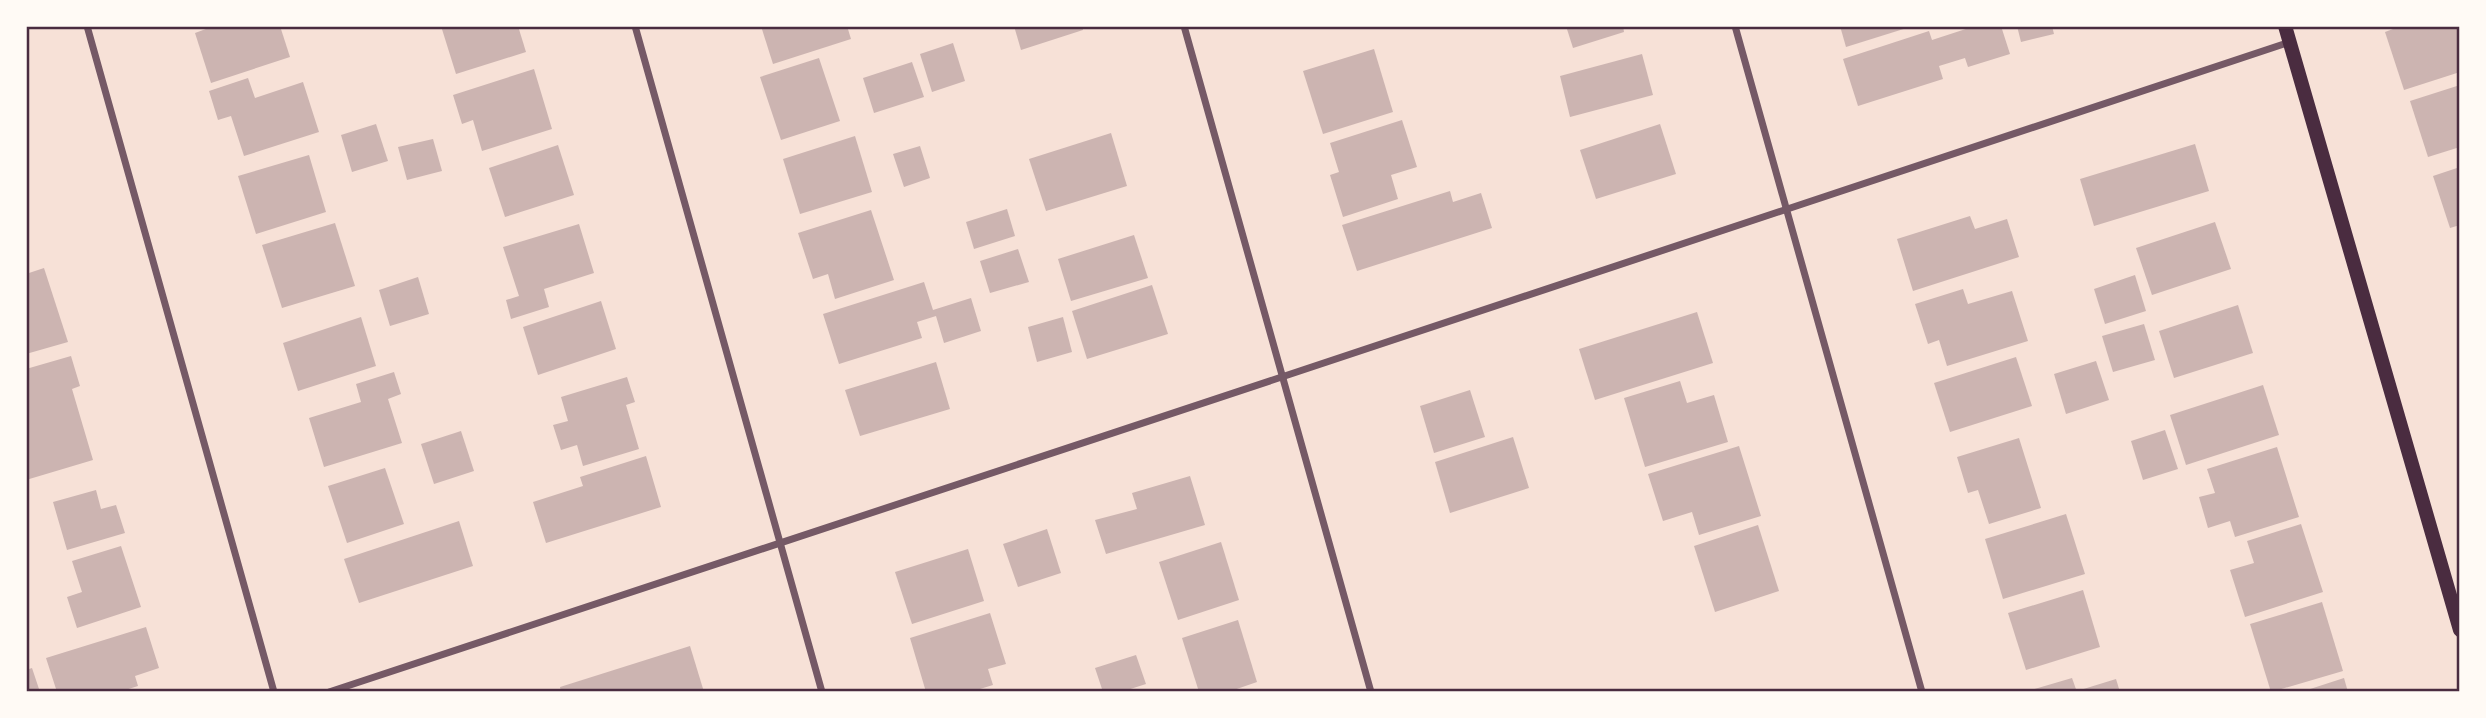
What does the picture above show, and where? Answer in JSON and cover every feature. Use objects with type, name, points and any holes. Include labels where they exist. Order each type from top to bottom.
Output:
[{"type":"main road","points":[[2285,26],[2457,610],[2460,630]]},
{"type":"street","points":[[87,26],[274,692]]},
{"type":"street","points":[[635,26],[822,692]]},
{"type":"street","points":[[1184,26],[1371,692]]},
{"type":"street","points":[[1735,26],[1922,692]]},
{"type":"street","points":[[329,692],[781,545],[1786,206],[2290,42]]},
{"type":"building","points":[[214,26],[280,26],[290,57],[211,83],[195,33]]},
{"type":"building","points":[[441,26],[518,26],[526,52],[456,74]]},
{"type":"building","points":[[761,26],[847,26],[851,39],[773,64]]},
{"type":"building","points":[[1014,26],[1082,26],[1083,30],[1021,50]]},
{"type":"building","points":[[1566,26],[1623,26],[1624,32],[1573,48]]},
{"type":"building","points":[[1840,26],[1910,26],[1910,27],[1846,47]]},
{"type":"building","points":[[1975,26],[2001,26],[2010,54],[1968,67],[1965,58],[1939,66],[1943,79],[1858,106],[1843,59],[1929,31],[1932,40]]},
{"type":"building","points":[[2017,26],[2052,26],[2054,34],[2021,42]]},
{"type":"building","points":[[2401,26],[2460,26],[2460,72],[2404,90],[2385,32]]},
{"type":"building","points":[[953,43],[965,81],[932,92],[920,54]]},
{"type":"building","points":[[1374,49],[1393,112],[1323,134],[1303,71]]},
{"type":"building","points":[[1642,54],[1653,95],[1570,117],[1560,76]]},
{"type":"building","points":[[819,58],[840,121],[781,140],[760,77]]},
{"type":"building","points":[[912,62],[924,97],[874,113],[863,78]]},
{"type":"building","points":[[534,69],[552,129],[482,151],[473,120],[462,124],[453,95]]},
{"type":"building","points":[[248,78],[255,98],[303,82],[319,132],[244,156],[231,116],[218,120],[209,91]]},
{"type":"building","points":[[2460,85],[2460,147],[2428,157],[2410,101]]},
{"type":"building","points":[[1402,120],[1417,167],[1391,175],[1398,199],[1343,217],[1330,175],[1339,172],[1330,143]]},
{"type":"building","points":[[376,124],[388,161],[352,172],[341,135]]},
{"type":"building","points":[[1660,124],[1676,174],[1596,199],[1580,150]]},
{"type":"building","points":[[1111,133],[1127,186],[1046,211],[1029,159]]},
{"type":"building","points":[[855,136],[872,192],[800,214],[783,159]]},
{"type":"building","points":[[433,139],[442,171],[407,180],[398,147]]},
{"type":"building","points":[[2195,144],[2209,191],[2094,226],[2080,179]]},
{"type":"building","points":[[558,145],[574,195],[505,217],[489,168]]},
{"type":"building","points":[[920,146],[930,178],[904,187],[893,154]]},
{"type":"building","points":[[309,155],[326,212],[256,234],[238,176]]},
{"type":"building","points":[[2460,167],[2460,225],[2450,228],[2433,176]]},
{"type":"building","points":[[1450,191],[1453,202],[1481,193],[1492,228],[1357,271],[1342,225]]},
{"type":"building","points":[[1007,209],[1015,236],[974,249],[966,222]]},
{"type":"building","points":[[871,210],[894,280],[835,299],[828,274],[813,279],[798,233]]},
{"type":"building","points":[[1970,216],[1975,229],[2007,219],[2019,257],[1913,291],[1897,239]]},
{"type":"building","points":[[2215,222],[2231,269],[2152,295],[2136,248]]},
{"type":"building","points":[[335,223],[355,286],[282,308],[262,245]]},
{"type":"building","points":[[579,224],[594,273],[544,289],[549,307],[511,319],[506,300],[519,296],[503,247]]},
{"type":"building","points":[[1134,235],[1148,278],[1071,301],[1058,259]]},
{"type":"building","points":[[1018,249],[1029,282],[990,293],[980,261]]},
{"type":"building","points":[[44,268],[68,342],[26,354],[26,274]]},
{"type":"building","points":[[2135,275],[2146,311],[2105,324],[2094,289]]},
{"type":"building","points":[[418,277],[429,314],[390,326],[379,290]]},
{"type":"building","points":[[924,282],[933,310],[971,298],[981,331],[944,343],[936,316],[917,322],[922,338],[839,364],[823,314]]},
{"type":"building","points":[[1152,285],[1168,334],[1087,359],[1072,311]]},
{"type":"building","points":[[1963,289],[1968,304],[2012,291],[2028,341],[1947,366],[1939,340],[1928,344],[1915,304]]},
{"type":"building","points":[[601,301],[616,349],[538,375],[523,327]]},
{"type":"building","points":[[2238,305],[2253,353],[2174,378],[2159,331]]},
{"type":"building","points":[[1697,312],[1713,363],[1595,400],[1579,349]]},
{"type":"building","points":[[361,317],[376,366],[298,391],[283,343]]},
{"type":"building","points":[[1063,317],[1072,352],[1037,362],[1028,327]]},
{"type":"building","points":[[2144,324],[2155,360],[2113,372],[2102,336]]},
{"type":"building","points":[[71,356],[80,386],[72,389],[93,460],[26,480],[26,369]]},
{"type":"building","points":[[2016,357],[2032,406],[1950,432],[1934,383]]},
{"type":"building","points":[[2096,361],[2109,400],[2066,414],[2054,374]]},
{"type":"building","points":[[936,362],[950,409],[860,436],[845,390]]},
{"type":"building","points":[[394,372],[401,394],[388,399],[402,443],[324,467],[309,418],[361,402],[356,384]]},
{"type":"building","points":[[627,377],[635,402],[626,405],[639,449],[583,466],[577,445],[561,450],[553,425],[568,421],[561,397]]},
{"type":"building","points":[[1680,381],[1687,403],[1714,395],[1728,442],[1645,467],[1624,398]]},
{"type":"building","points":[[2263,385],[2279,435],[2186,465],[2170,415]]},
{"type":"building","points":[[1470,390],[1485,437],[1434,453],[1420,406]]},
{"type":"building","points":[[2165,430],[2178,469],[2143,480],[2131,441]]},
{"type":"building","points":[[461,431],[474,471],[434,484],[421,444]]},
{"type":"building","points":[[1513,437],[1529,488],[1450,513],[1435,462]]},
{"type":"building","points":[[2019,438],[2041,508],[1989,524],[1978,490],[1968,493],[1957,457]]},
{"type":"building","points":[[1739,446],[1761,516],[1699,535],[1692,512],[1663,521],[1648,474]]},
{"type":"building","points":[[2277,447],[2299,517],[2235,537],[2230,521],[2208,528],[2199,497],[2215,493],[2207,469]]},
{"type":"building","points":[[646,456],[661,507],[546,543],[533,502],[583,486],[580,477]]},
{"type":"building","points":[[385,468],[404,524],[347,543],[328,486]]},
{"type":"building","points":[[1190,476],[1205,525],[1106,554],[1095,520],[1137,509],[1132,493]]},
{"type":"building","points":[[96,490],[101,509],[116,505],[125,533],[67,550],[53,502]]},
{"type":"building","points":[[2066,514],[2085,574],[2003,599],[1985,539]]},
{"type":"building","points":[[459,521],[473,566],[359,603],[344,559]]},
{"type":"building","points":[[2301,524],[2323,592],[2245,617],[2230,570],[2254,563],[2247,541]]},
{"type":"building","points":[[1758,525],[1779,591],[1715,612],[1694,546]]},
{"type":"building","points":[[1047,529],[1061,573],[1018,587],[1003,544]]},
{"type":"building","points":[[1221,542],[1239,600],[1178,620],[1159,562]]},
{"type":"building","points":[[121,546],[141,607],[77,628],[67,597],[82,592],[72,561]]},
{"type":"building","points":[[968,549],[984,601],[912,624],[895,572]]},
{"type":"building","points":[[2083,590],[2100,647],[2026,670],[2008,613]]},
{"type":"building","points":[[2322,602],[2343,671],[2271,692],[2250,624]]},
{"type":"building","points":[[990,613],[1006,664],[988,669],[993,685],[970,692],[926,692],[910,638]]},
{"type":"building","points":[[1238,620],[1257,682],[1228,692],[1199,692],[1182,638]]},
{"type":"building","points":[[146,627],[159,668],[135,676],[138,686],[119,692],[57,692],[46,658]]},
{"type":"building","points":[[690,646],[704,692],[561,692],[560,687]]},
{"type":"building","points":[[1136,655],[1146,684],[1121,692],[1103,692],[1095,668]]},
{"type":"building","points":[[32,668],[40,692],[26,692],[26,670]]},
{"type":"building","points":[[2072,678],[2077,692],[2028,692],[2028,691]]},
{"type":"building","points":[[2344,678],[2348,692],[2304,692],[2304,691]]},
{"type":"building","points":[[2116,679],[2120,692],[2077,692],[2077,691]]}]
